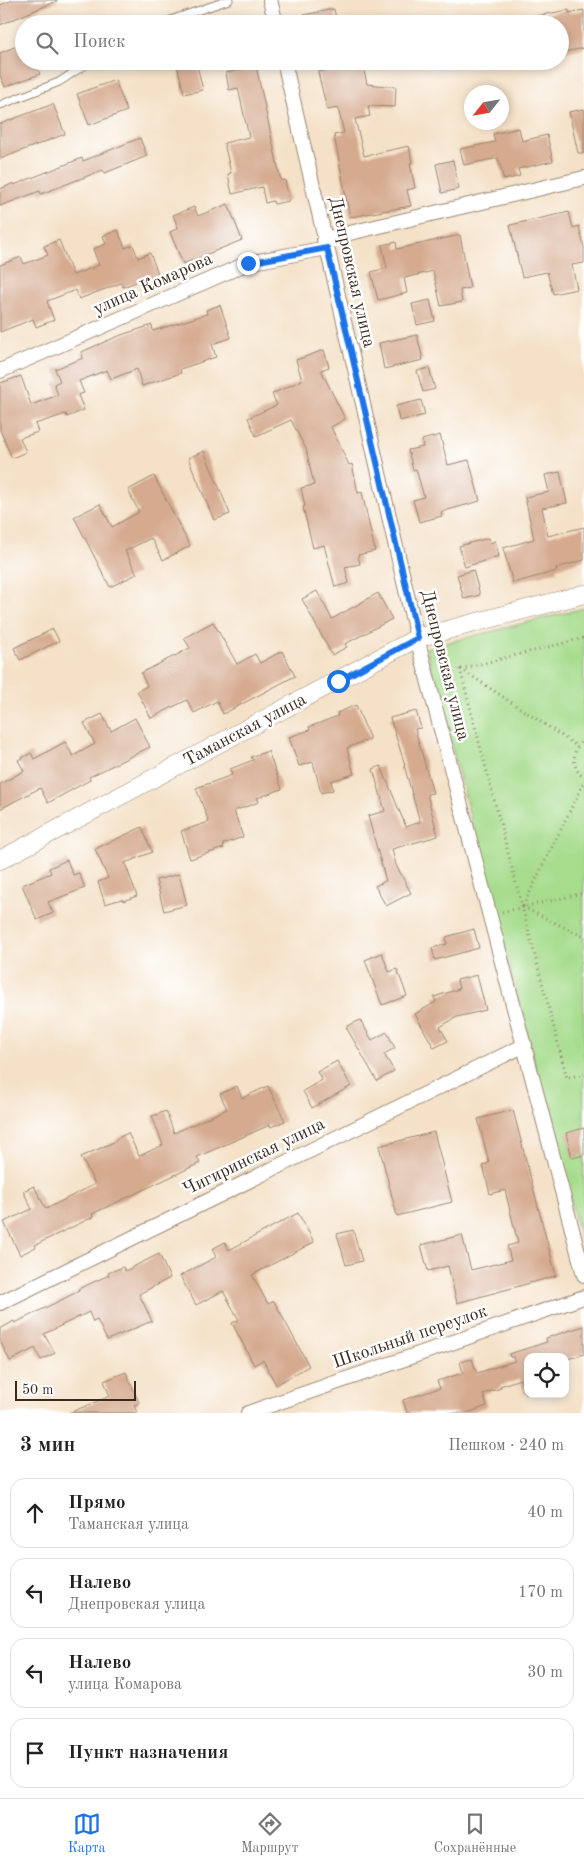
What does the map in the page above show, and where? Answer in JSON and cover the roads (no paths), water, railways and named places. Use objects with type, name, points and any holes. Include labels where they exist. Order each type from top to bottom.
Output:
[{"type":"street","points":[[270,0],[274,15]]},
{"type":"street","name":"Днепровская улица","points":[[286,70],[418,638],[584,1275]]},
{"type":"street","name":"улица Комарова","points":[[0,371],[248,263],[584,178]]},
{"type":"street","name":"Таманская улица","points":[[0,860],[418,638],[584,594]]},
{"type":"street","name":"Чигиринская улица","points":[[0,1303],[525,1045]]},
{"type":"street","name":"Школьный переулок","points":[[248,1413],[584,1297]]},
{"type":"lane","points":[[185,15],[229,0]]},
{"type":"lane","points":[[0,105],[59,82],[77,70]]}]
